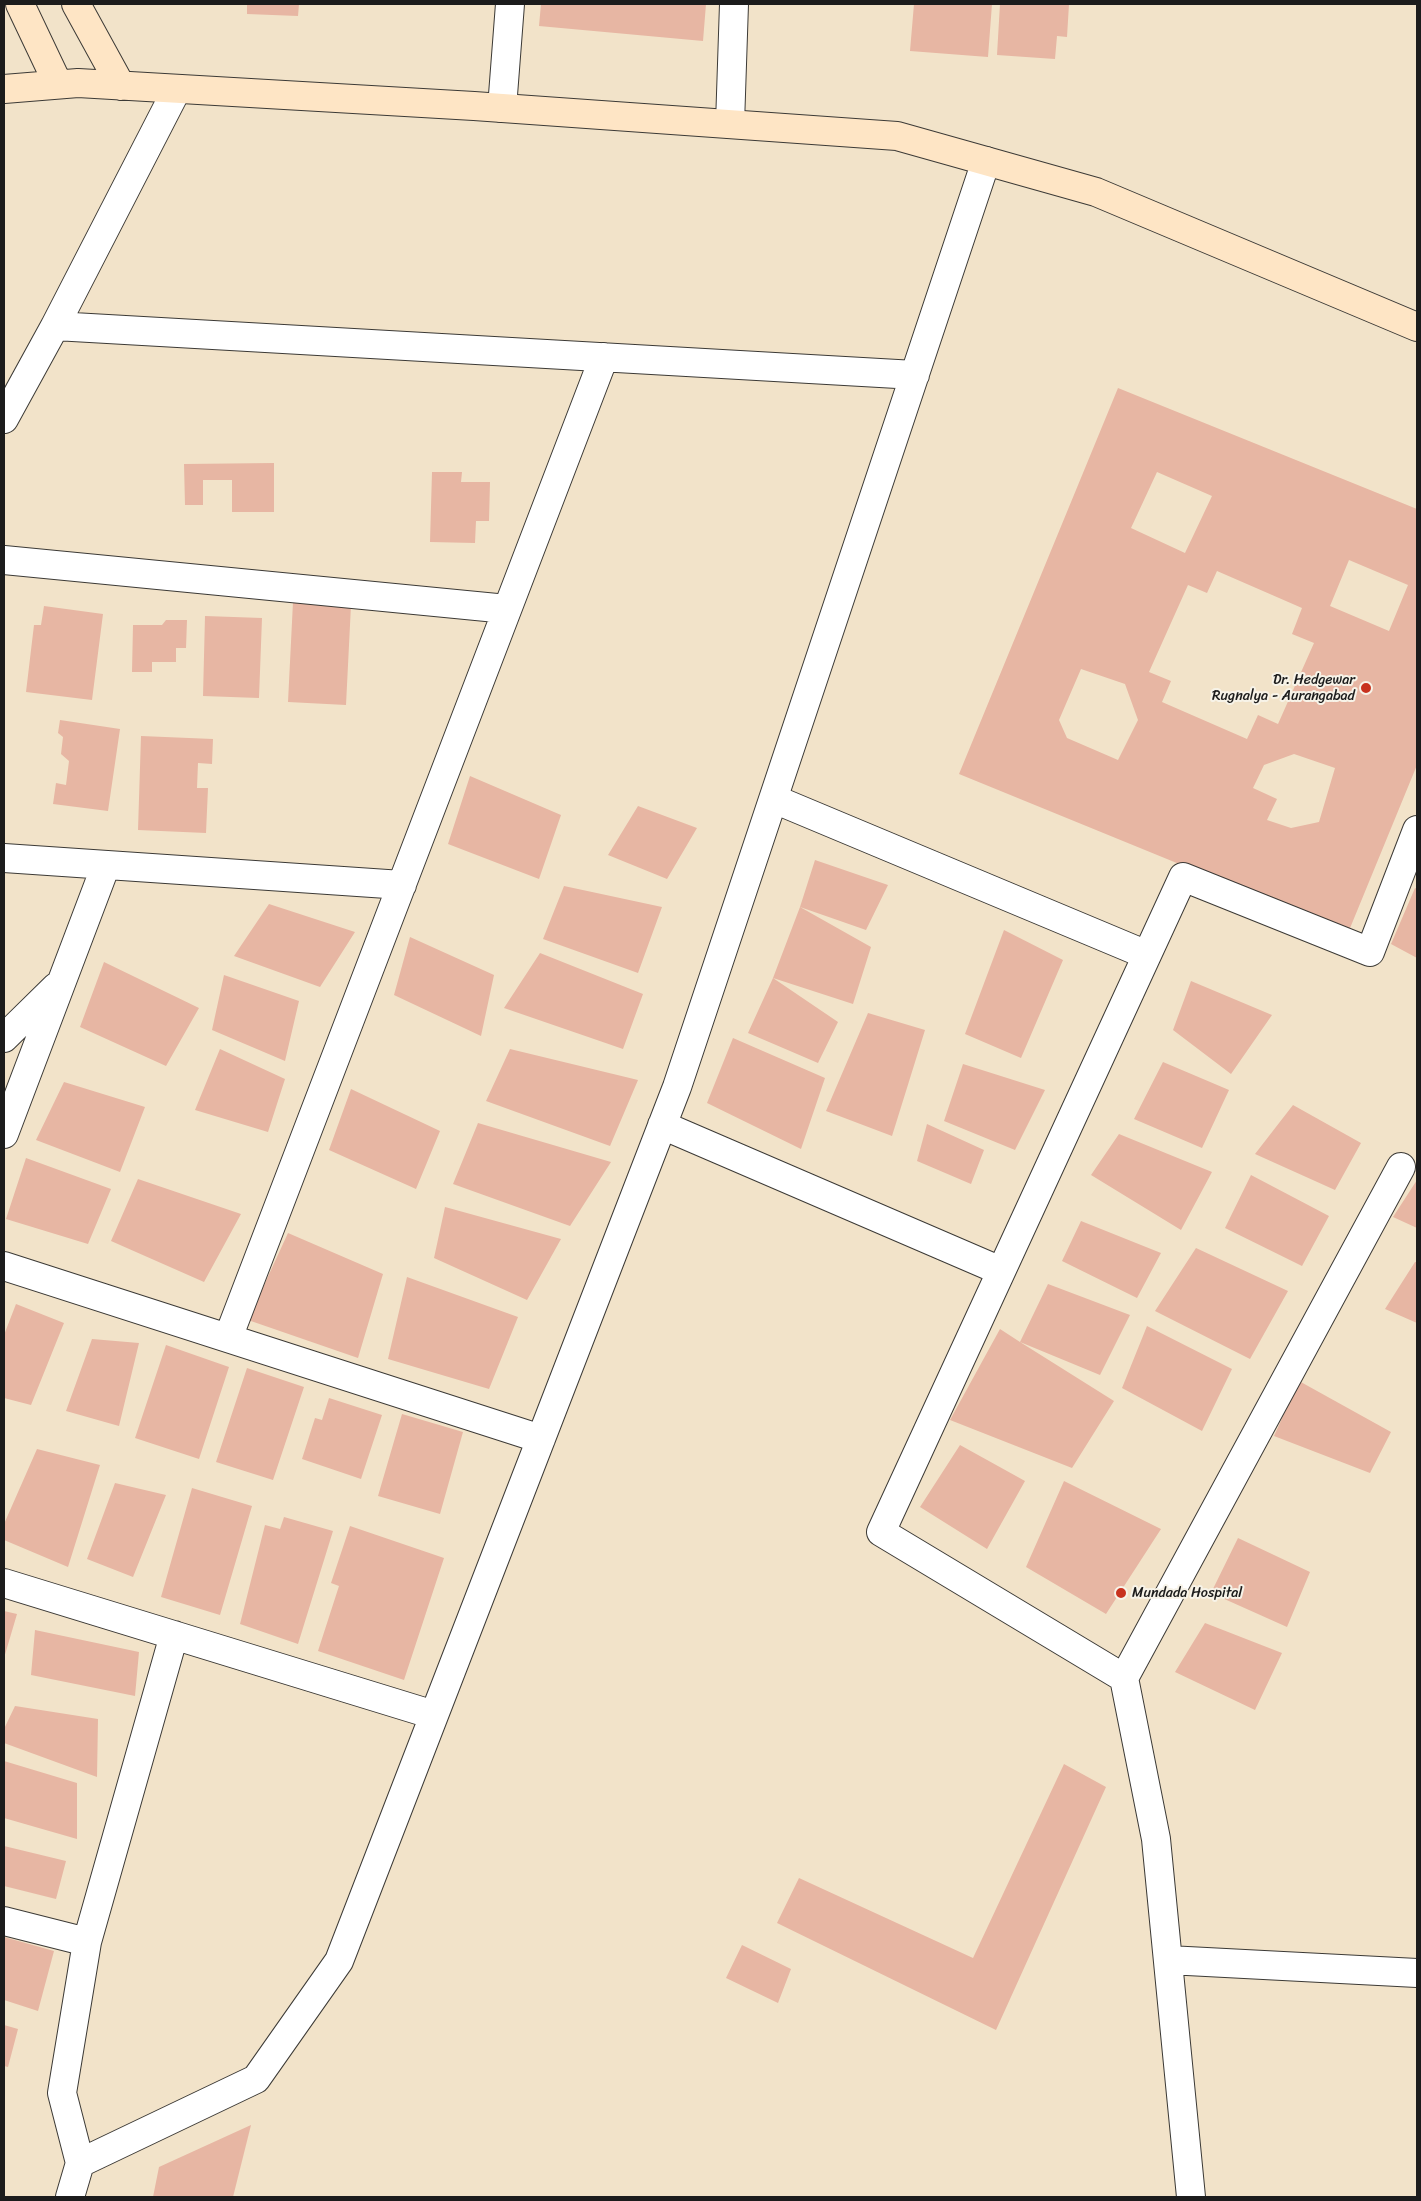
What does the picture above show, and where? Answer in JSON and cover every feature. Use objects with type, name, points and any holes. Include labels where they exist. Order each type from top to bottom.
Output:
[{"type":"street","points":[[20,4],[58,84]]},
{"type":"street","points":[[76,4],[121,86]]},
{"type":"street","points":[[502,108],[510,4]]},
{"type":"street","points":[[730,124],[734,4]]},
{"type":"street","points":[[4,89],[78,83],[502,108],[897,136],[1096,192],[1417,327]]},
{"type":"street","points":[[4,419],[55,326],[177,89]]},
{"type":"street","points":[[80,2163],[256,2078],[339,1961],[662,1125],[774,800],[986,161]]},
{"type":"street","points":[[55,326],[915,375]]},
{"type":"street","points":[[228,1338],[604,357]]},
{"type":"street","points":[[4,560],[507,610]]},
{"type":"street","points":[[774,800],[1147,955]]},
{"type":"street","points":[[1124,1678],[881,1532],[1183,877],[1370,952],[1417,830]]},
{"type":"street","points":[[4,858],[402,885]]},
{"type":"street","points":[[4,1134],[106,865]]},
{"type":"street","points":[[4,1038],[62,981]]},
{"type":"street","points":[[662,1125],[1001,1271]]},
{"type":"street","points":[[1191,2197],[1156,1839],[1124,1678],[1402,1167]]},
{"type":"street","points":[[4,1266],[541,1439]]},
{"type":"street","points":[[4,1583],[434,1714]]},
{"type":"street","points":[[70,2197],[80,2163],[62,2093],[87,1942],[174,1635]]},
{"type":"street","points":[[4,1921],[87,1942]]},
{"type":"street","points":[[1168,1960],[1417,1973]]},
{"type":"building","points":[[247,4],[299,4],[298,16],[247,14]]},
{"type":"building","points":[[541,4],[706,4],[703,41],[539,26]]},
{"type":"building","points":[[914,4],[992,4],[988,57],[910,51]]},
{"type":"building","points":[[1000,4],[1069,4],[1067,37],[1057,36],[1055,59],[997,55]]},
{"type":"building","points":[[1118,388],[1417,509],[1417,765],[1348,933],[959,774]],"holes":[[[1157,472],[1212,496],[1185,553],[1131,528]],[[1349,560],[1408,585],[1389,631],[1330,606]],[[1217,571],[1302,608],[1292,634],[1314,643],[1278,724],[1258,715],[1247,739],[1162,702],[1171,681],[1149,672],[1188,585],[1207,593]],[[1081,669],[1125,684],[1138,720],[1118,760],[1067,738],[1059,720]],[[1294,754],[1335,768],[1319,822],[1291,828],[1267,820],[1277,799],[1253,788],[1264,765]]]},
{"type":"building","points":[[274,463],[274,512],[232,512],[232,480],[203,480],[203,505],[185,505],[184,464]]},
{"type":"building","points":[[432,472],[462,472],[461,482],[490,482],[489,521],[476,521],[475,543],[430,542]]},
{"type":"building","points":[[293,602],[351,605],[346,705],[288,702]]},
{"type":"building","points":[[44,606],[103,614],[92,700],[26,692],[34,625],[41,625]]},
{"type":"building","points":[[205,616],[262,618],[259,698],[203,696]]},
{"type":"building","points":[[166,620],[187,620],[186,648],[176,648],[176,662],[152,662],[152,672],[132,672],[133,625],[162,625]]},
{"type":"building","points":[[60,720],[120,729],[108,811],[53,804],[56,783],[66,785],[69,761],[61,754],[63,737],[58,733]]},
{"type":"building","points":[[141,736],[213,739],[212,764],[198,763],[197,788],[208,788],[206,833],[138,830]]},
{"type":"building","points":[[470,776],[561,815],[539,879],[448,844]]},
{"type":"building","points":[[638,806],[697,828],[667,879],[608,855]]},
{"type":"building","points":[[815,860],[888,885],[866,930],[800,907]]},
{"type":"building","points":[[564,886],[662,907],[638,973],[543,939]]},
{"type":"building","points":[[1415,888],[1417,889],[1417,958],[1391,944]]},
{"type":"building","points":[[269,904],[355,932],[320,987],[234,956]]},
{"type":"building","points":[[800,907],[871,947],[853,1004],[773,978]]},
{"type":"building","points":[[1004,930],[1063,960],[1021,1058],[965,1034]]},
{"type":"building","points":[[410,937],[494,975],[481,1036],[394,995]]},
{"type":"building","points":[[540,953],[643,994],[623,1049],[504,1008]]},
{"type":"building","points":[[104,962],[199,1008],[166,1066],[80,1027]]},
{"type":"building","points":[[224,975],[299,1001],[285,1061],[212,1030]]},
{"type":"building","points":[[773,978],[838,1022],[818,1063],[748,1033]]},
{"type":"building","points":[[1191,981],[1272,1015],[1231,1074],[1173,1030]]},
{"type":"building","points":[[868,1013],[925,1030],[892,1136],[826,1111]]},
{"type":"building","points":[[733,1038],[825,1078],[801,1149],[707,1103]]},
{"type":"building","points":[[220,1049],[285,1079],[268,1132],[195,1110]]},
{"type":"building","points":[[510,1049],[638,1080],[610,1146],[486,1101]]},
{"type":"building","points":[[1163,1062],[1229,1090],[1202,1148],[1134,1119]]},
{"type":"building","points":[[963,1064],[1045,1090],[1015,1150],[944,1121]]},
{"type":"building","points":[[64,1082],[145,1107],[120,1172],[36,1140]]},
{"type":"building","points":[[351,1089],[440,1131],[416,1189],[329,1150]]},
{"type":"building","points":[[1293,1105],[1361,1143],[1335,1190],[1255,1154]]},
{"type":"building","points":[[478,1123],[611,1162],[570,1226],[453,1184]]},
{"type":"building","points":[[927,1124],[984,1150],[971,1184],[917,1161]]},
{"type":"building","points":[[1119,1134],[1212,1172],[1181,1230],[1091,1175]]},
{"type":"building","points":[[26,1158],[111,1189],[88,1244],[6,1219]]},
{"type":"building","points":[[1251,1175],[1329,1216],[1302,1266],[1225,1228]]},
{"type":"building","points":[[138,1179],[241,1214],[204,1282],[111,1241]]},
{"type":"building","points":[[1417,1180],[1417,1228],[1393,1217]]},
{"type":"building","points":[[445,1207],[561,1239],[527,1300],[434,1258]]},
{"type":"building","points":[[1081,1221],[1161,1253],[1137,1298],[1062,1261]]},
{"type":"building","points":[[288,1233],[383,1274],[358,1358],[248,1320]]},
{"type":"building","points":[[1196,1248],[1288,1291],[1250,1359],[1155,1311]]},
{"type":"building","points":[[1415,1262],[1417,1262],[1417,1323],[1385,1309]]},
{"type":"building","points":[[407,1277],[518,1317],[489,1389],[388,1359]]},
{"type":"building","points":[[1048,1284],[1130,1315],[1100,1375],[1020,1342]]},
{"type":"building","points":[[16,1304],[64,1323],[31,1405],[4,1398],[4,1335]]},
{"type":"building","points":[[1147,1326],[1232,1369],[1202,1431],[1122,1388]]},
{"type":"building","points":[[1000,1329],[1114,1401],[1072,1468],[950,1420]]},
{"type":"building","points":[[92,1339],[139,1343],[119,1426],[66,1411]]},
{"type":"building","points":[[166,1345],[229,1367],[199,1459],[135,1438]]},
{"type":"building","points":[[247,1368],[304,1387],[273,1480],[216,1462]]},
{"type":"building","points":[[1299,1381],[1391,1432],[1370,1473],[1274,1436]]},
{"type":"building","points":[[329,1398],[382,1415],[361,1479],[302,1459],[315,1418],[322,1420]]},
{"type":"building","points":[[402,1414],[463,1432],[440,1514],[378,1496]]},
{"type":"building","points":[[960,1445],[1025,1481],[987,1549],[920,1507]]},
{"type":"building","points":[[37,1449],[100,1465],[68,1567],[4,1540],[4,1524]]},
{"type":"building","points":[[1064,1481],[1161,1529],[1106,1614],[1026,1567]]},
{"type":"building","points":[[115,1483],[166,1495],[133,1577],[87,1559]]},
{"type":"building","points":[[192,1488],[252,1506],[220,1615],[161,1597]]},
{"type":"building","points":[[284,1517],[333,1531],[298,1644],[240,1624],[265,1525],[280,1529]]},
{"type":"building","points":[[350,1526],[444,1558],[404,1680],[318,1651],[339,1586],[331,1583]]},
{"type":"building","points":[[1238,1538],[1310,1572],[1287,1627],[1211,1593]]},
{"type":"building","points":[[4,1611],[17,1614],[4,1658]]},
{"type":"building","points":[[1205,1623],[1282,1653],[1255,1710],[1175,1672]]},
{"type":"building","points":[[35,1630],[139,1652],[135,1696],[31,1675]]},
{"type":"building","points":[[15,1706],[98,1719],[97,1777],[4,1743],[4,1729]]},
{"type":"building","points":[[4,1761],[77,1783],[77,1839],[4,1818]]},
{"type":"building","points":[[1064,1764],[1106,1787],[996,2030],[777,1923],[799,1878],[973,1958]]},
{"type":"building","points":[[4,1846],[66,1861],[56,1899],[4,1886]]},
{"type":"building","points":[[4,1937],[54,1951],[38,2011],[4,2000]]},
{"type":"building","points":[[742,1945],[791,1969],[778,2003],[726,1978]]},
{"type":"building","points":[[4,2025],[18,2029],[8,2067],[4,2066]]},
{"type":"building","points":[[251,2125],[233,2197],[153,2197],[159,2167]]},
{"type":"place","name":"Dr. Hedgewar Rugnalya - Aurangabad","points":[[1366,688]]},
{"type":"place","name":"Mundada Hospital","points":[[1121,1593]]}]
